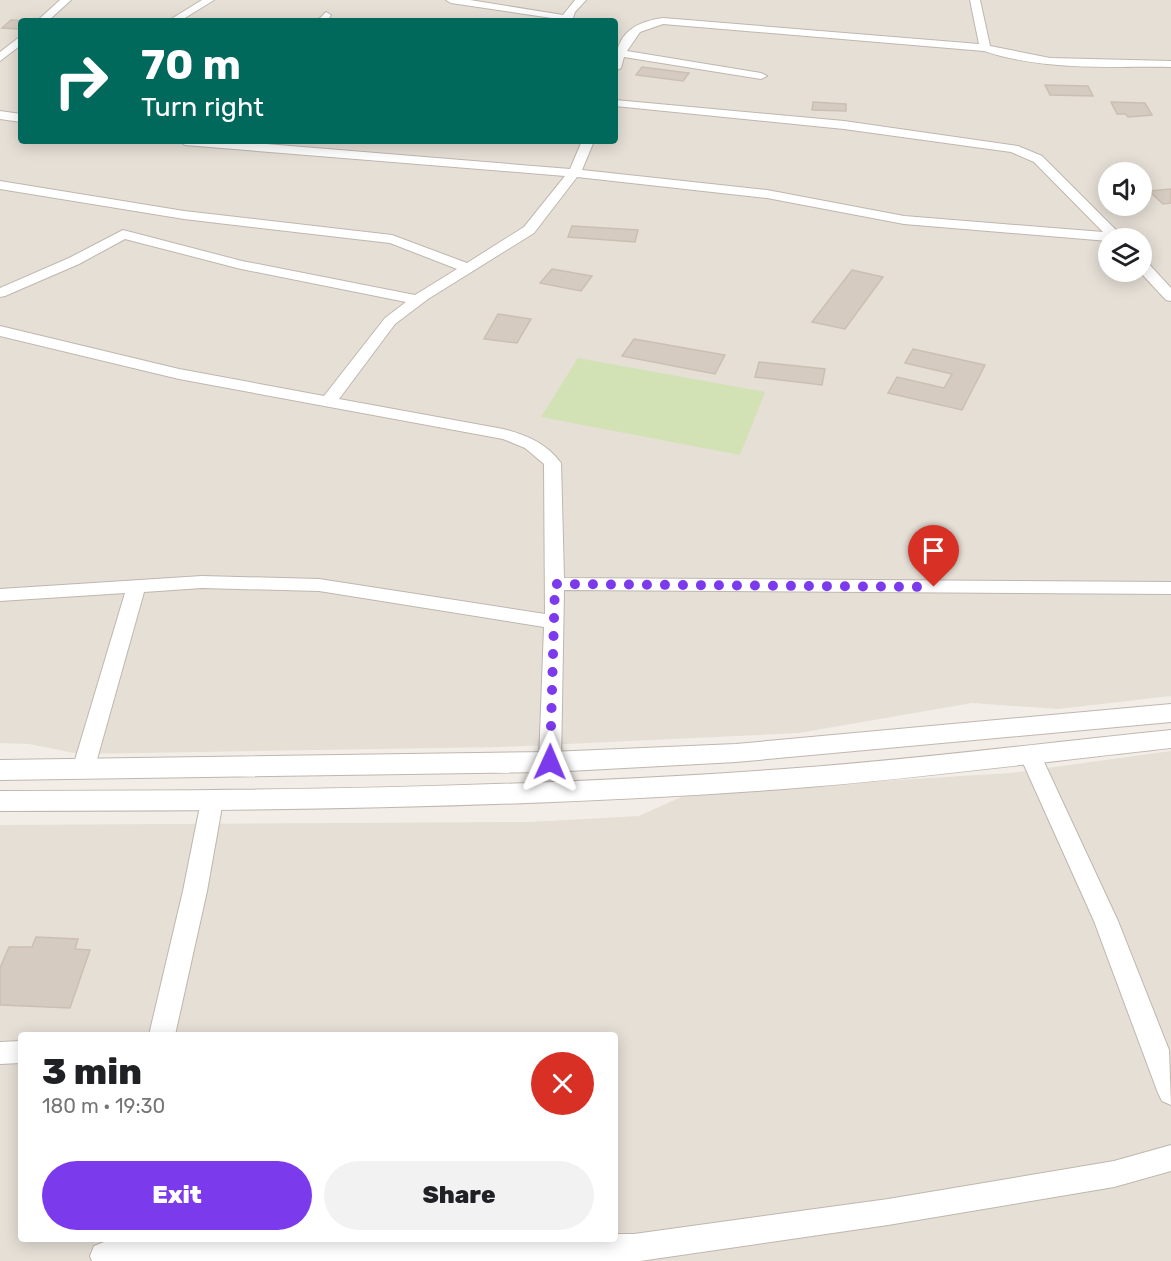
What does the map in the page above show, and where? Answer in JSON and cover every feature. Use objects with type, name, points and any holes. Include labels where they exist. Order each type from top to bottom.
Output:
[{"type":"street","points":[[45,18],[66,0]]},
{"type":"street","points":[[178,18],[209,0]]},
{"type":"street","points":[[451,0],[555,18]]},
{"type":"street","points":[[568,18],[570,11],[581,0]]},
{"type":"street","points":[[975,0],[985,48]]},
{"type":"street","points":[[618,51],[636,28],[647,22],[663,21],[985,48],[1018,57],[1171,64]]},
{"type":"street","points":[[0,57],[18,42]]},
{"type":"street","points":[[618,52],[761,76]]},
{"type":"street","points":[[618,103],[844,125],[1014,149],[1038,159],[1106,228]]},
{"type":"street","points":[[0,115],[18,118]]},
{"type":"street","points":[[221,144],[574,173],[767,194],[904,220],[1098,236]]},
{"type":"street","points":[[327,403],[390,321],[417,300],[529,230],[574,173],[587,144]]},
{"type":"street","points":[[0,184],[184,215],[392,239],[468,268]]},
{"type":"street","points":[[0,293],[74,261],[123,234],[241,265],[417,300]]},
{"type":"street","points":[[1152,276],[1171,297]]},
{"type":"street","points":[[0,331],[179,374],[503,434],[527,440],[544,453],[552,463],[555,584],[550,762]]},
{"type":"street","points":[[0,595],[202,582],[319,585],[554,622]]},
{"type":"street","points":[[555,584],[1171,588]]},
{"type":"street","points":[[83,770],[136,586]]},
{"type":"street","points":[[0,770],[550,762],[794,750],[1171,713]]},
{"type":"street","points":[[0,801],[212,801],[537,791],[783,779],[1171,739]]},
{"type":"street","points":[[1030,754],[1080,861],[1154,1043],[1171,1093]]},
{"type":"street","points":[[163,1032],[195,891],[212,801]]},
{"type":"street","points":[[0,1053],[18,1052]]},
{"type":"street","points":[[105,1252],[634,1248],[888,1212],[1102,1176],[1171,1158]]},
{"type":"shaded area","points":[[0,0],[1171,0],[1171,696],[1058,709],[972,703],[799,733],[502,747],[79,754],[29,744],[0,743]]},
{"type":"shaded area","points":[[1171,751],[1171,1261],[0,1261],[0,825],[528,822],[639,816],[690,793],[1010,773]]},
{"type":"green space","points":[[578,358],[765,392],[740,455],[541,417]]},
{"type":"building","points":[[11,20],[18,20],[18,29],[2,28]]},
{"type":"building","points":[[642,67],[689,73],[683,81],[636,75]]},
{"type":"building","points":[[1045,85],[1088,86],[1093,96],[1050,95]]},
{"type":"building","points":[[813,102],[846,104],[846,111],[812,110]]},
{"type":"building","points":[[1111,102],[1145,103],[1152,115],[1128,117],[1126,114],[1117,114]]},
{"type":"building","points":[[1171,189],[1171,203],[1163,204],[1152,194],[1152,191]]},
{"type":"building","points":[[572,226],[638,230],[635,242],[568,237]]},
{"type":"building","points":[[552,269],[592,276],[581,291],[540,283]]},
{"type":"building","points":[[852,270],[883,277],[845,329],[812,322]]},
{"type":"building","points":[[498,314],[531,319],[517,343],[484,339]]},
{"type":"building","points":[[634,339],[725,355],[715,374],[622,356]]},
{"type":"building","points":[[913,349],[985,365],[962,410],[888,393],[897,377],[944,388],[952,374],[905,363]]},
{"type":"building","points":[[759,362],[825,369],[822,385],[755,377]]},
{"type":"building","points":[[36,937],[78,939],[75,949],[90,950],[70,1008],[0,1005],[0,968],[9,947],[32,947]]},
{"type":"route","points":[[550,762],[555,584],[934,587]]}]
